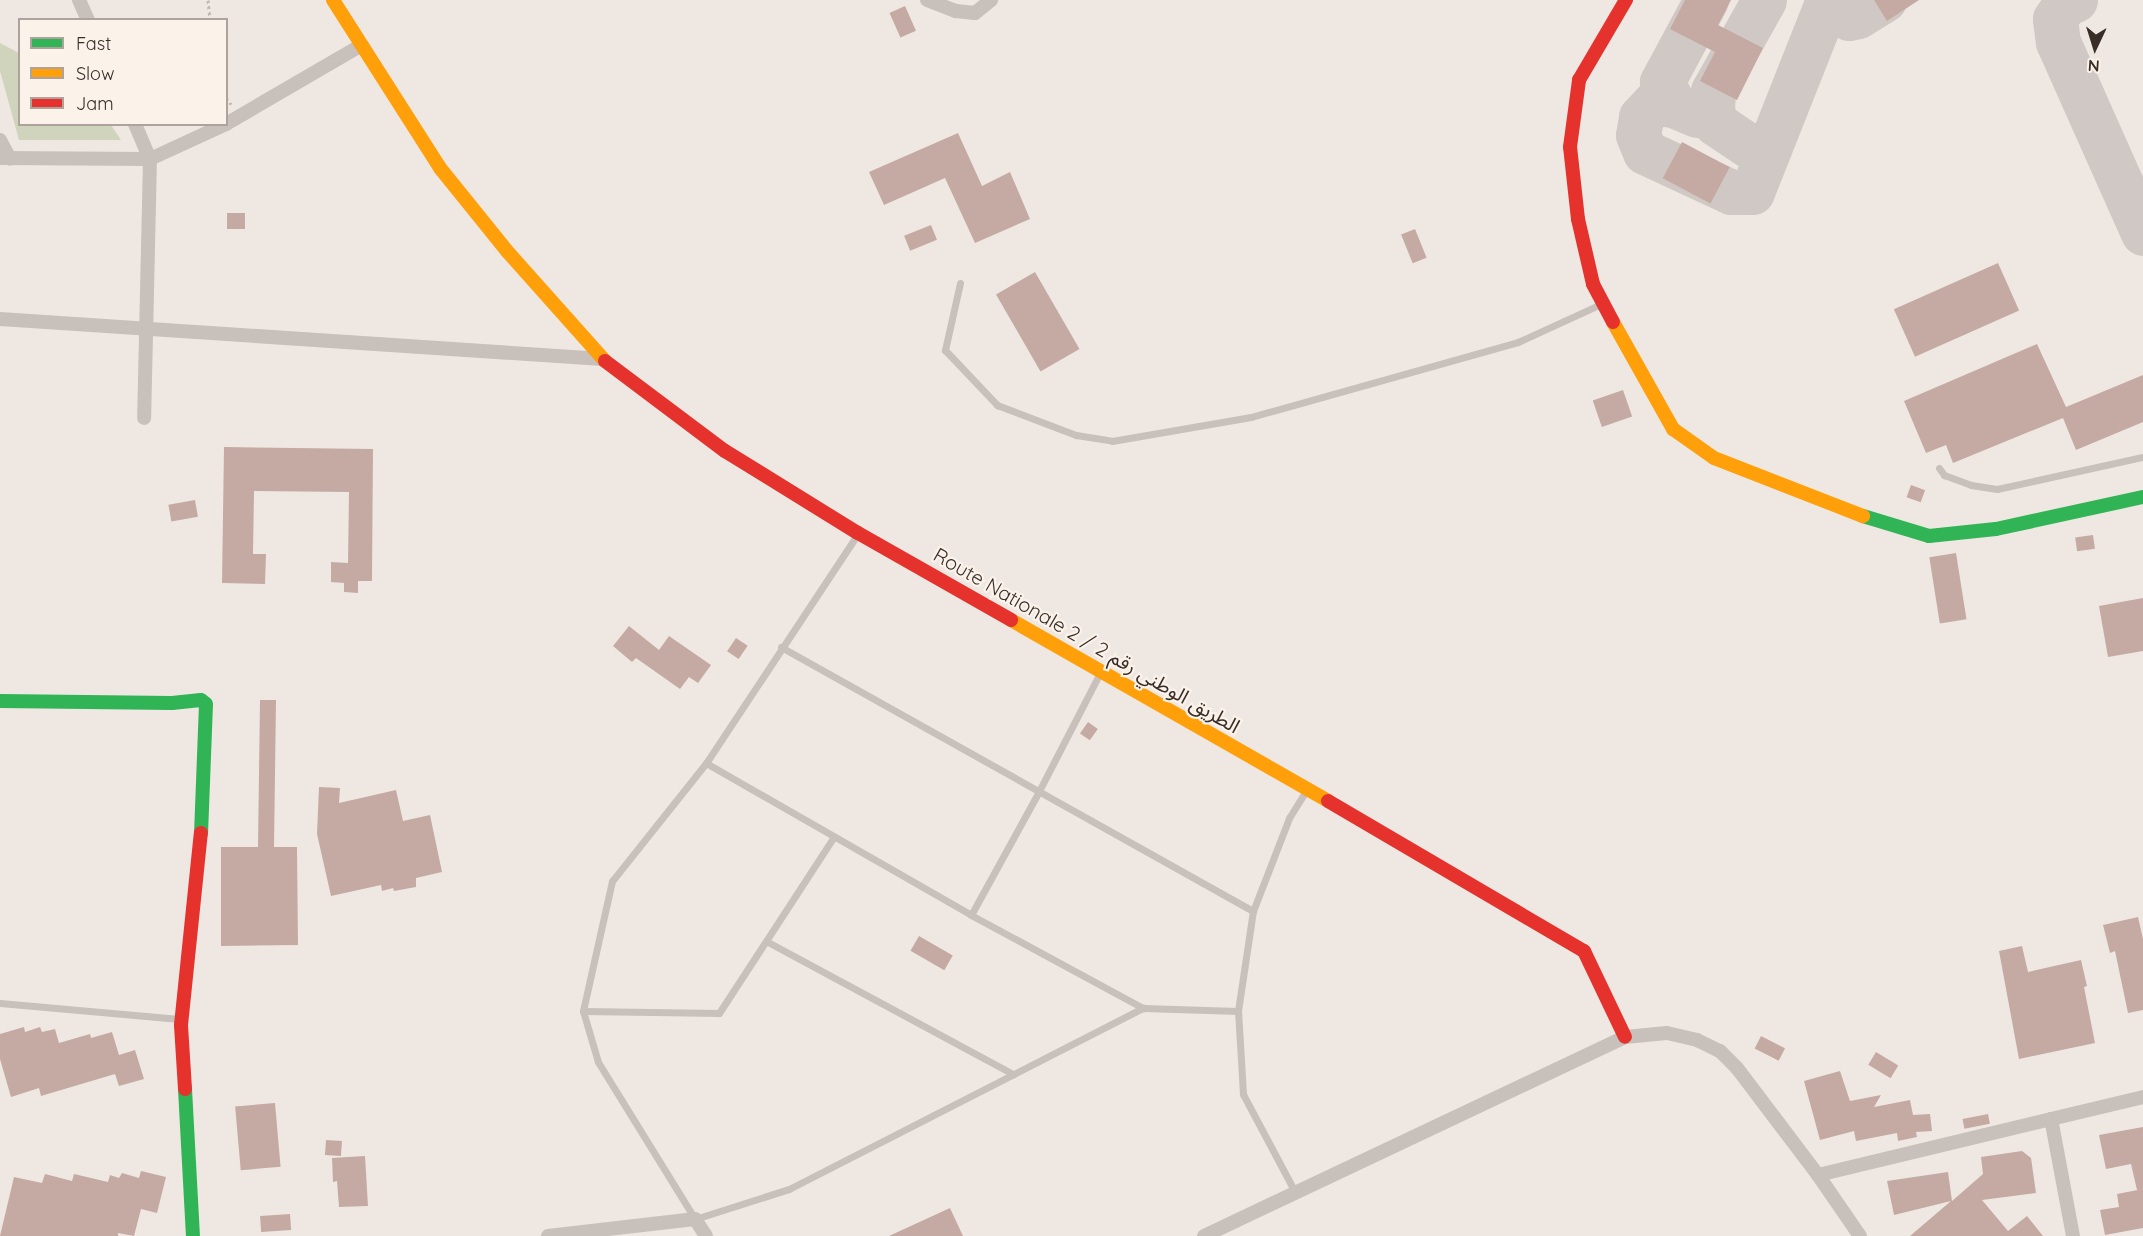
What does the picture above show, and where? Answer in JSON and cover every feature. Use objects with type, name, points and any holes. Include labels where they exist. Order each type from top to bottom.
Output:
[{"type":"street","points":[[79,0],[87,18]]},
{"type":"street","name":"Route Nationale 2 / الطريق الوطني رقم 2","points":[[333,0],[440,168],[507,251],[603,359],[725,451],[858,533],[1307,788],[1584,951],[1625,1037]]},
{"type":"street","points":[[927,0],[956,11],[975,13],[991,0]]},
{"type":"street","points":[[1626,0],[1579,80],[1570,147],[1578,219],[1593,284],[1627,350],[1673,429],[1714,458],[1879,522],[1929,536],[1996,529],[2143,497]]},
{"type":"street","points":[[228,123],[362,45]]},
{"type":"street","points":[[136,126],[150,159],[148,329],[144,418]]},
{"type":"street","points":[[0,140],[5,158],[150,159],[222,126]]},
{"type":"street","points":[[0,319],[603,359]]},
{"type":"street","points":[[0,701],[172,703],[201,700],[206,704],[201,839],[187,949],[181,1020],[193,1236]]},
{"type":"street","points":[[1204,1236],[1625,1037],[1668,1033],[1697,1040],[1720,1051],[1737,1068],[1818,1175],[1860,1236]]},
{"type":"street","points":[[1818,1175],[2143,1097]]},
{"type":"street","points":[[2052,1119],[2073,1236]]},
{"type":"street","points":[[548,1236],[695,1219],[706,1236]]},
{"type":"lane","points":[[960,284],[945,350],[997,405],[1076,435],[1112,441],[1251,417],[1284,408],[1518,342],[1603,303]]},
{"type":"lane","points":[[1939,468],[1944,475],[1971,485],[1997,489],[2143,457]]},
{"type":"lane","points":[[858,533],[706,763],[612,881],[583,1011],[597,1062],[695,1219],[789,1189],[1143,1008]]},
{"type":"lane","points":[[781,647],[1038,793],[1253,911]]},
{"type":"lane","points":[[970,915],[1038,793],[1101,671]]},
{"type":"lane","points":[[706,763],[970,915],[1143,1008],[1238,1011]]},
{"type":"lane","points":[[1295,1192],[1243,1094],[1238,1011],[1253,911],[1289,818],[1307,788]]},
{"type":"lane","points":[[583,1011],[718,1013],[833,838]]},
{"type":"lane","points":[[766,941],[1013,1074]]},
{"type":"lane","points":[[0,1003],[181,1020]]},
{"type":"path","points":[[208,0],[210,18]]},
{"type":"green space","points":[[0,43],[18,52],[18,126],[112,126],[121,140],[19,140],[0,71]]},
{"type":"building","points":[[1685,0],[1731,0],[1718,25],[1763,48],[1737,100],[1700,81],[1715,52],[1670,29]]},
{"type":"building","points":[[1874,0],[1919,0],[1887,21]]},
{"type":"building","points":[[905,6],[916,31],[900,38],[889,13]]},
{"type":"building","points":[[958,133],[982,186],[1010,172],[1030,219],[975,243],[945,178],[884,205],[869,172]]},
{"type":"building","points":[[1682,142],[1730,167],[1710,204],[1663,178]]},
{"type":"building","points":[[227,213],[245,213],[245,229],[227,229]]},
{"type":"building","points":[[931,225],[937,240],[910,251],[904,236]]},
{"type":"building","points":[[1415,229],[1427,258],[1413,263],[1401,235]]},
{"type":"building","points":[[1998,263],[2019,311],[1915,357],[1894,309]]},
{"type":"building","points":[[1035,272],[1080,349],[1041,372],[996,295]]},
{"type":"building","points":[[2037,344],[2066,407],[2143,375],[2143,422],[2076,450],[2063,418],[1953,463],[1946,445],[1926,453],[1904,401]]},
{"type":"building","points":[[1623,390],[1632,416],[1602,427],[1593,400]]},
{"type":"building","points":[[224,447],[373,449],[372,581],[358,581],[358,593],[344,592],[344,583],[331,582],[331,562],[348,563],[349,492],[254,491],[253,554],[266,554],[265,584],[222,583]]},
{"type":"building","points":[[1911,485],[1925,490],[1921,502],[1907,497]]},
{"type":"building","points":[[195,500],[198,517],[171,521],[168,505]]},
{"type":"building","points":[[2093,535],[2095,549],[2077,551],[2075,538]]},
{"type":"building","points":[[1956,553],[1966,619],[1940,623],[1929,557]]},
{"type":"building","points":[[2143,598],[2143,651],[2108,657],[2099,606]]},
{"type":"building","points":[[629,626],[659,650],[669,636],[711,665],[698,683],[689,677],[680,689],[636,658],[632,662],[613,646]]},
{"type":"building","points":[[736,638],[748,646],[739,659],[727,651]]},
{"type":"building","points":[[260,700],[276,700],[274,847],[297,847],[298,945],[221,946],[221,847],[258,847]]},
{"type":"building","points":[[1088,722],[1098,729],[1090,740],[1080,733]]},
{"type":"building","points":[[319,787],[340,788],[339,803],[396,790],[403,821],[430,815],[442,872],[416,878],[416,887],[382,891],[381,885],[331,896],[317,834]]},
{"type":"building","points":[[2138,917],[2143,939],[2143,1010],[2128,1013],[2115,951],[2110,953],[2103,925]]},
{"type":"building","points":[[919,936],[953,956],[944,970],[910,951]]},
{"type":"building","points":[[2022,946],[2028,972],[2081,960],[2095,1043],[2019,1059],[1999,951]]},
{"type":"building","points":[[24,1027],[25,1032],[40,1027],[42,1032],[55,1029],[59,1043],[90,1034],[91,1038],[112,1032],[119,1055],[135,1050],[144,1079],[119,1086],[115,1074],[41,1096],[39,1088],[11,1097],[0,1059],[0,1034]]},
{"type":"building","points":[[1761,1036],[1785,1048],[1779,1061],[1755,1048]]},
{"type":"building","points":[[1876,1052],[1898,1065],[1891,1078],[1868,1065]]},
{"type":"building","points":[[1840,1071],[1850,1101],[1881,1095],[1874,1107],[1910,1100],[1913,1115],[1930,1114],[1932,1131],[1916,1132],[1917,1137],[1898,1141],[1897,1133],[1856,1141],[1854,1131],[1820,1140],[1804,1081]]},
{"type":"building","points":[[275,1103],[281,1167],[241,1170],[235,1106]]},
{"type":"building","points":[[1988,1114],[1990,1124],[1964,1129],[1962,1119]]},
{"type":"building","points":[[2143,1127],[2143,1189],[2137,1190],[2131,1164],[2106,1169],[2099,1135]]},
{"type":"building","points":[[326,1140],[342,1141],[341,1156],[325,1155]]},
{"type":"building","points":[[2022,1151],[2031,1158],[2036,1193],[1982,1200],[2008,1231],[2027,1216],[2043,1236],[1910,1236],[1951,1201],[1894,1215],[1887,1181],[1948,1172],[1952,1201],[1983,1174],[1981,1157]]},
{"type":"building","points":[[365,1156],[368,1206],[339,1207],[337,1181],[333,1182],[332,1158]]},
{"type":"building","points":[[141,1171],[166,1177],[157,1213],[141,1209],[134,1236],[118,1233],[118,1236],[0,1236],[14,1177],[42,1183],[45,1174],[72,1181],[74,1174],[108,1182],[110,1175],[119,1178],[122,1173],[139,1178]]},
{"type":"building","points":[[2143,1189],[2143,1228],[2105,1235],[2100,1210],[2119,1207],[2117,1194]]},
{"type":"building","points":[[950,1208],[963,1236],[889,1236]]},
{"type":"building","points":[[290,1214],[291,1230],[261,1232],[260,1216]]},
{"type":"taxiway","points":[[1697,115],[1674,105],[1662,82],[1706,0]]},
{"type":"taxiway","points":[[1764,0],[1713,91],[1712,109],[1715,123],[1748,145],[1770,146]]},
{"type":"taxiway","points":[[1674,105],[1654,103],[1641,117],[1638,135],[1645,152],[1731,192],[1752,192],[1828,0]]},
{"type":"taxiway","points":[[1831,0],[1834,9],[1849,18],[1858,16],[1884,0]]},
{"type":"taxiway","points":[[2075,0],[2065,4],[2055,19],[2058,42],[2143,233]]},
{"type":"traffic: fast","points":[[1863,516],[1929,536],[1996,529],[2143,497]]},
{"type":"traffic: fast","points":[[0,701],[172,703],[201,700],[206,704],[201,833]]},
{"type":"traffic: fast","points":[[185,1089],[193,1236]]},
{"type":"traffic: slow","points":[[333,0],[440,168],[507,251],[605,361]]},
{"type":"traffic: slow","points":[[1613,322],[1673,429],[1714,458],[1863,516]]},
{"type":"traffic: slow","points":[[1011,620],[1328,801]]},
{"type":"traffic: jam","points":[[1613,322],[1593,284],[1578,219],[1570,147],[1579,80],[1626,0]]},
{"type":"traffic: jam","points":[[605,361],[725,451],[858,533],[1011,620]]},
{"type":"traffic: jam","points":[[1328,801],[1584,951],[1625,1037]]},
{"type":"traffic: jam","points":[[185,1089],[181,1025],[201,833]]}]
